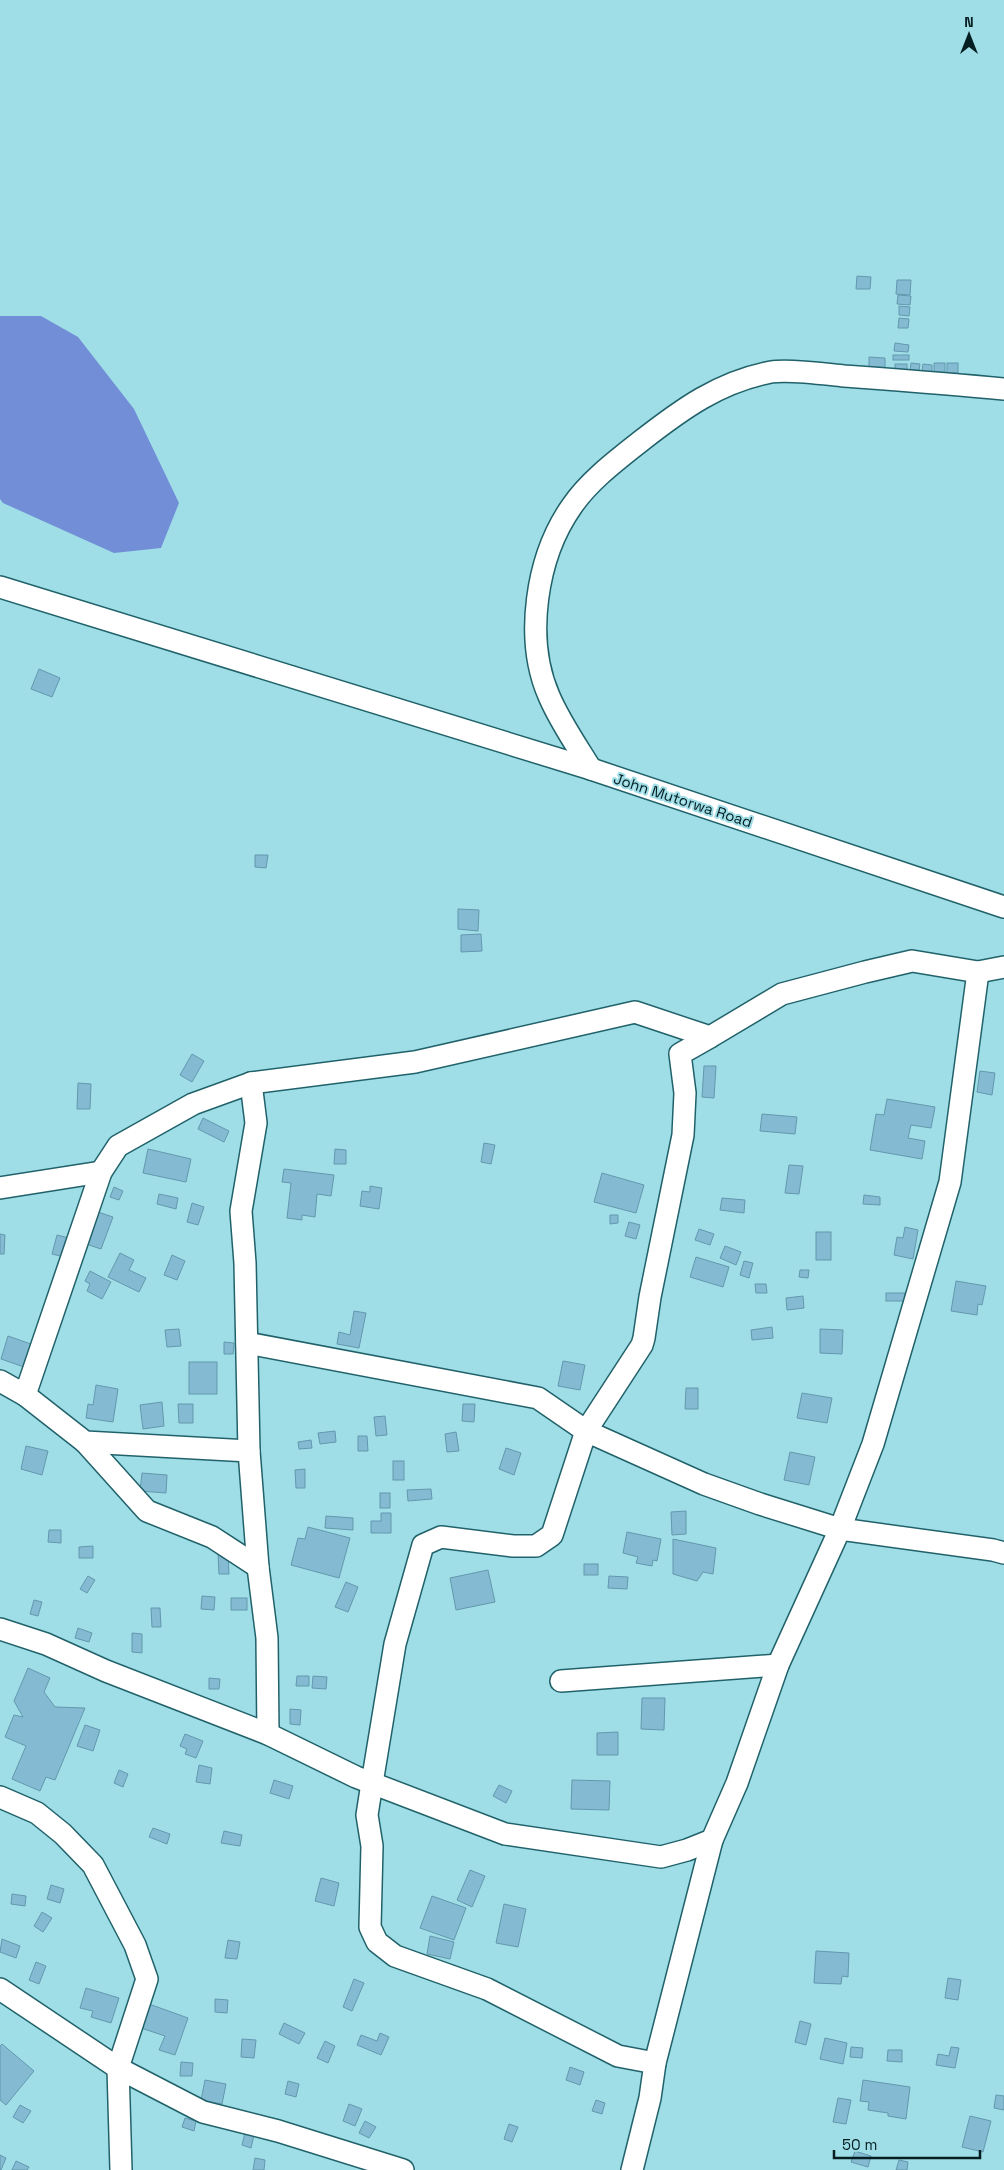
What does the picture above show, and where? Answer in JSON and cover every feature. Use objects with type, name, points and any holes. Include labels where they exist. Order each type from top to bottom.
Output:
[{"type":"street","points":[[591,769],[549,696],[538,658],[536,628],[537,592],[555,537],[571,506],[590,485],[662,425],[701,399],[731,382],[774,372],[1004,389]]},
{"type":"street","name":"John Mutorwa Road","points":[[0,587],[591,769],[1004,907]]},
{"type":"street","points":[[655,2063],[618,2056],[487,1989],[396,1956],[377,1942],[370,1927],[372,1846],[367,1815],[395,1644],[423,1545],[441,1537],[513,1546],[536,1546],[552,1535],[586,1431],[642,1345],[683,1135],[685,1093],[680,1054],[782,994],[912,961],[978,972],[1004,967]]},
{"type":"street","points":[[632,2170],[650,2098],[655,2063],[712,1840],[737,1783],[778,1664],[840,1529],[873,1444],[950,1182],[978,972]]},
{"type":"street","points":[[24,1395],[101,1172],[118,1146],[193,1104],[250,1082],[415,1062],[634,1012],[710,1037]]},
{"type":"street","points":[[250,1082],[256,1124],[241,1211],[248,1343],[249,1450],[258,1567],[267,1638],[268,1734]]},
{"type":"street","points":[[0,1188],[101,1172]]},
{"type":"street","points":[[248,1343],[538,1398],[586,1431],[704,1484],[760,1504],[840,1529],[1004,1553]]},
{"type":"street","points":[[0,1380],[24,1395],[85,1442],[147,1511],[212,1537],[258,1567]]},
{"type":"street","points":[[85,1442],[249,1450]]},
{"type":"street","points":[[0,1629],[46,1644],[106,1671],[268,1734],[356,1777],[505,1834],[661,1857],[687,1850],[712,1840]]},
{"type":"street","points":[[562,1681],[778,1664]]},
{"type":"street","points":[[0,1797],[37,1813],[63,1834],[93,1865],[135,1945],[147,1979],[118,2068],[121,2170]]},
{"type":"street","points":[[0,1989],[118,2068],[203,2112],[269,2128],[404,2170]]},
{"type":"water","points":[[0,316],[41,316],[78,337],[134,409],[179,503],[161,548],[114,553],[3,503],[0,499]]},
{"type":"building","points":[[857,276],[871,277],[870,289],[856,289]]},
{"type":"building","points":[[897,280],[911,280],[910,295],[896,294]]},
{"type":"building","points":[[898,295],[911,296],[910,305],[897,304]]},
{"type":"building","points":[[899,306],[910,307],[909,316],[899,315]]},
{"type":"building","points":[[899,318],[909,319],[908,328],[898,328]]},
{"type":"building","points":[[895,343],[909,345],[908,352],[894,351]]},
{"type":"building","points":[[893,355],[909,355],[909,360],[893,360]]},
{"type":"building","points":[[869,357],[885,358],[885,370],[869,370]]},
{"type":"building","points":[[911,363],[920,364],[919,371],[910,371]]},
{"type":"building","points":[[934,363],[945,363],[945,373],[934,372]]},
{"type":"building","points":[[947,363],[958,363],[958,373],[947,373]]},
{"type":"building","points":[[895,364],[907,364],[907,370],[895,370]]},
{"type":"building","points":[[923,364],[932,365],[932,372],[922,371]]},
{"type":"building","points":[[39,669],[60,678],[52,697],[31,689]]},
{"type":"building","points":[[255,855],[268,855],[266,868],[255,867]]},
{"type":"building","points":[[458,909],[479,910],[478,931],[458,929]]},
{"type":"building","points":[[481,934],[482,951],[461,952],[461,935]]},
{"type":"building","points":[[192,1054],[204,1061],[192,1082],[180,1075]]},
{"type":"building","points":[[704,1066],[716,1066],[714,1098],[702,1097]]},
{"type":"building","points":[[980,1071],[995,1073],[992,1095],[977,1092]]},
{"type":"building","points":[[78,1083],[91,1084],[90,1109],[77,1109]]},
{"type":"building","points":[[887,1099],[935,1107],[931,1128],[911,1125],[908,1138],[925,1141],[922,1159],[870,1150],[876,1114],[884,1115]]},
{"type":"building","points":[[762,1114],[797,1117],[795,1134],[760,1131]]},
{"type":"building","points":[[203,1118],[229,1131],[224,1142],[198,1129]]},
{"type":"building","points":[[484,1143],[495,1145],[491,1164],[481,1162]]},
{"type":"building","points":[[148,1149],[191,1159],[186,1182],[143,1173]]},
{"type":"building","points":[[335,1149],[346,1150],[346,1164],[334,1164]]},
{"type":"building","points":[[789,1165],[803,1166],[799,1194],[785,1193]]},
{"type":"building","points":[[284,1169],[334,1175],[331,1196],[317,1194],[315,1217],[302,1215],[302,1220],[287,1218],[291,1183],[282,1182]]},
{"type":"building","points":[[602,1173],[644,1185],[636,1213],[594,1202]]},
{"type":"building","points":[[370,1186],[382,1188],[379,1209],[360,1206],[362,1191],[370,1192]]},
{"type":"building","points":[[114,1187],[123,1191],[119,1200],[110,1197]]},
{"type":"building","points":[[159,1194],[178,1198],[176,1209],[157,1204]]},
{"type":"building","points":[[864,1195],[880,1197],[880,1205],[863,1204]]},
{"type":"building","points":[[722,1198],[745,1200],[744,1213],[720,1210]]},
{"type":"building","points":[[192,1203],[204,1207],[198,1225],[187,1222]]},
{"type":"building","points":[[98,1212],[113,1217],[101,1249],[86,1244]]},
{"type":"building","points":[[610,1215],[618,1215],[618,1223],[610,1224]]},
{"type":"building","points":[[629,1222],[640,1225],[636,1239],[625,1236]]},
{"type":"building","points":[[905,1227],[918,1230],[913,1259],[894,1255],[897,1237],[903,1238]]},
{"type":"building","points":[[699,1229],[714,1234],[710,1245],[695,1240]]},
{"type":"building","points":[[816,1232],[831,1232],[831,1260],[816,1260]]},
{"type":"building","points":[[0,1234],[5,1235],[4,1254],[0,1254]]},
{"type":"building","points":[[57,1235],[69,1238],[64,1257],[52,1254]]},
{"type":"building","points":[[725,1246],[741,1252],[736,1265],[720,1258]]},
{"type":"building","points":[[120,1253],[134,1260],[129,1270],[146,1278],[139,1292],[108,1277]]},
{"type":"building","points":[[172,1255],[185,1261],[177,1280],[164,1275]]},
{"type":"building","points":[[696,1257],[729,1267],[723,1287],[690,1277]]},
{"type":"building","points":[[744,1261],[753,1263],[749,1278],[740,1275]]},
{"type":"building","points":[[800,1270],[809,1270],[808,1278],[799,1277]]},
{"type":"building","points":[[90,1271],[111,1282],[102,1299],[87,1291],[90,1284],[85,1281]]},
{"type":"building","points":[[956,1281],[986,1286],[982,1305],[978,1304],[977,1315],[951,1311]]},
{"type":"building","points":[[755,1284],[766,1284],[767,1293],[756,1293]]},
{"type":"building","points":[[886,1293],[905,1293],[905,1301],[886,1301]]},
{"type":"building","points":[[803,1296],[804,1308],[787,1310],[786,1298]]},
{"type":"building","points":[[354,1311],[366,1313],[359,1348],[337,1344],[339,1332],[350,1335]]},
{"type":"building","points":[[772,1327],[773,1338],[752,1340],[751,1330]]},
{"type":"building","points":[[179,1329],[181,1346],[167,1347],[165,1330]]},
{"type":"building","points":[[820,1329],[843,1330],[842,1354],[820,1353]]},
{"type":"building","points":[[8,1336],[31,1344],[24,1367],[1,1359]]},
{"type":"building","points":[[224,1342],[234,1343],[233,1354],[224,1354]]},
{"type":"building","points":[[563,1361],[585,1365],[580,1390],[558,1386]]},
{"type":"building","points":[[189,1362],[217,1362],[217,1394],[189,1394]]},
{"type":"building","points":[[96,1385],[118,1389],[113,1422],[86,1418],[88,1404],[93,1405]]},
{"type":"building","points":[[686,1388],[698,1388],[698,1409],[685,1409]]},
{"type":"building","points":[[802,1393],[832,1398],[827,1423],[797,1418]]},
{"type":"building","points":[[162,1402],[164,1426],[143,1429],[140,1405]]},
{"type":"building","points":[[178,1404],[193,1404],[193,1423],[179,1423]]},
{"type":"building","points":[[463,1404],[475,1404],[474,1422],[462,1421]]},
{"type":"building","points":[[385,1416],[387,1435],[376,1436],[374,1417]]},
{"type":"building","points":[[335,1431],[336,1442],[320,1444],[318,1433]]},
{"type":"building","points":[[456,1432],[459,1451],[447,1452],[445,1434]]},
{"type":"building","points":[[358,1436],[367,1436],[368,1451],[358,1451]]},
{"type":"building","points":[[311,1440],[312,1448],[299,1449],[298,1442]]},
{"type":"building","points":[[26,1446],[48,1451],[42,1475],[21,1469]]},
{"type":"building","points":[[506,1448],[521,1453],[514,1475],[499,1469]]},
{"type":"building","points":[[790,1452],[815,1457],[809,1485],[784,1480]]},
{"type":"building","points":[[393,1461],[404,1461],[404,1480],[393,1480]]},
{"type":"building","points":[[305,1469],[305,1488],[296,1488],[295,1470]]},
{"type":"building","points":[[142,1473],[167,1475],[166,1493],[140,1491]]},
{"type":"building","points":[[431,1489],[432,1499],[408,1501],[407,1490]]},
{"type":"building","points":[[380,1493],[390,1493],[390,1508],[380,1508]]},
{"type":"building","points":[[686,1511],[686,1534],[672,1535],[671,1512]]},
{"type":"building","points":[[381,1513],[391,1513],[391,1533],[371,1533],[371,1521],[381,1521]]},
{"type":"building","points":[[326,1516],[353,1518],[353,1530],[325,1528]]},
{"type":"building","points":[[308,1527],[350,1538],[339,1578],[291,1565],[298,1538],[305,1539]]},
{"type":"building","points":[[49,1530],[61,1530],[61,1543],[48,1542]]},
{"type":"building","points":[[627,1532],[661,1539],[657,1561],[653,1560],[652,1566],[636,1563],[638,1557],[623,1553]]},
{"type":"building","points":[[673,1539],[716,1548],[713,1574],[703,1572],[697,1581],[673,1574]]},
{"type":"building","points":[[93,1546],[93,1558],[79,1558],[79,1547]]},
{"type":"building","points":[[228,1553],[229,1574],[219,1574],[218,1554]]},
{"type":"building","points":[[584,1564],[598,1564],[598,1575],[584,1575]]},
{"type":"building","points":[[488,1570],[495,1602],[456,1610],[450,1578]]},
{"type":"building","points":[[88,1576],[95,1580],[87,1593],[80,1589]]},
{"type":"building","points":[[609,1576],[628,1577],[627,1589],[608,1588]]},
{"type":"building","points":[[346,1582],[358,1587],[348,1612],[335,1607]]},
{"type":"building","points":[[202,1596],[215,1597],[214,1610],[201,1609]]},
{"type":"building","points":[[231,1598],[247,1598],[247,1610],[231,1610]]},
{"type":"building","points":[[34,1600],[42,1602],[38,1616],[30,1614]]},
{"type":"building","points":[[151,1608],[160,1608],[161,1627],[152,1627]]},
{"type":"building","points":[[78,1628],[92,1633],[89,1642],[75,1638]]},
{"type":"building","points":[[132,1633],[142,1634],[142,1653],[132,1652]]},
{"type":"building","points":[[28,1668],[50,1678],[44,1692],[55,1707],[85,1708],[55,1780],[46,1777],[40,1791],[12,1779],[26,1746],[5,1737],[14,1715],[23,1717],[14,1701]]},
{"type":"building","points":[[297,1676],[309,1676],[309,1686],[296,1686]]},
{"type":"building","points":[[313,1676],[327,1677],[326,1689],[312,1688]]},
{"type":"building","points":[[209,1678],[220,1679],[219,1689],[209,1689]]},
{"type":"building","points":[[642,1698],[665,1698],[664,1730],[641,1729]]},
{"type":"building","points":[[290,1709],[301,1710],[300,1725],[290,1724]]},
{"type":"building","points":[[85,1725],[100,1730],[93,1751],[77,1746]]},
{"type":"building","points":[[618,1732],[618,1755],[597,1755],[597,1733]]},
{"type":"building","points":[[185,1734],[203,1741],[196,1758],[185,1754],[187,1749],[180,1746]]},
{"type":"building","points":[[199,1765],[212,1768],[210,1784],[196,1782]]},
{"type":"building","points":[[119,1770],[128,1774],[123,1787],[114,1783]]},
{"type":"building","points":[[274,1780],[293,1786],[289,1799],[270,1793]]},
{"type":"building","points":[[572,1780],[610,1781],[609,1810],[571,1809]]},
{"type":"building","points":[[499,1785],[512,1791],[506,1803],[493,1796]]},
{"type":"building","points":[[153,1828],[170,1834],[167,1844],[149,1837]]},
{"type":"building","points":[[224,1831],[242,1835],[240,1846],[221,1843]]},
{"type":"building","points":[[470,1870],[485,1876],[472,1907],[457,1900]]},
{"type":"building","points":[[321,1878],[339,1883],[334,1906],[315,1901]]},
{"type":"building","points":[[51,1885],[64,1889],[60,1903],[47,1899]]},
{"type":"building","points":[[12,1894],[26,1896],[25,1906],[11,1904]]},
{"type":"building","points":[[432,1896],[466,1908],[454,1940],[420,1928]]},
{"type":"building","points":[[504,1904],[526,1909],[518,1947],[496,1943]]},
{"type":"building","points":[[42,1912],[52,1918],[43,1932],[34,1926]]},
{"type":"building","points":[[430,1936],[454,1942],[450,1959],[427,1954]]},
{"type":"building","points":[[2,1939],[20,1946],[16,1958],[0,1952]]},
{"type":"building","points":[[228,1940],[240,1942],[237,1959],[225,1958]]},
{"type":"building","points":[[816,1951],[849,1953],[848,1977],[842,1976],[841,1984],[814,1983]]},
{"type":"building","points":[[36,1962],[46,1966],[39,1984],[29,1980]]},
{"type":"building","points":[[948,1978],[961,1980],[958,2000],[945,1998]]},
{"type":"building","points":[[354,1979],[364,1983],[352,2011],[343,2007]]},
{"type":"building","points":[[86,1988],[119,1998],[111,2023],[91,2017],[93,2011],[80,2008]]},
{"type":"building","points":[[215,1999],[228,2000],[227,2013],[215,2012]]},
{"type":"building","points":[[149,2004],[188,2018],[175,2055],[159,2050],[165,2036],[141,2028]]},
{"type":"building","points":[[800,2021],[811,2024],[806,2045],[795,2042]]},
{"type":"building","points":[[284,2023],[305,2033],[299,2044],[279,2034]]},
{"type":"building","points":[[380,2033],[389,2037],[381,2055],[357,2045],[361,2035],[377,2041]]},
{"type":"building","points":[[825,2038],[847,2043],[843,2064],[820,2059]]},
{"type":"building","points":[[242,2039],[256,2040],[254,2058],[241,2057]]},
{"type":"building","points":[[325,2041],[335,2046],[328,2063],[317,2058]]},
{"type":"building","points":[[2,2044],[34,2071],[6,2105],[0,2100],[0,2046]]},
{"type":"building","points":[[851,2047],[863,2048],[862,2058],[850,2057]]},
{"type":"building","points":[[951,2047],[959,2048],[955,2068],[936,2065],[938,2054],[949,2056]]},
{"type":"building","points":[[888,2050],[902,2050],[902,2062],[887,2061]]},
{"type":"building","points":[[181,2062],[193,2063],[192,2076],[180,2076]]},
{"type":"building","points":[[570,2067],[584,2072],[580,2085],[566,2080]]},
{"type":"building","points":[[205,2080],[226,2084],[222,2104],[201,2100]]},
{"type":"building","points":[[863,2080],[910,2087],[906,2119],[888,2116],[888,2113],[868,2110],[869,2102],[860,2101]]},
{"type":"building","points":[[288,2081],[299,2084],[296,2097],[285,2094]]},
{"type":"building","points":[[996,2095],[1004,2096],[1004,2110],[994,2108]]},
{"type":"building","points":[[838,2098],[851,2100],[846,2124],[833,2122]]},
{"type":"building","points":[[596,2100],[605,2103],[602,2114],[592,2111]]},
{"type":"building","points":[[349,2104],[362,2109],[355,2126],[343,2121]]},
{"type":"building","points":[[20,2105],[31,2111],[23,2123],[13,2117]]},
{"type":"building","points":[[970,2116],[991,2121],[983,2152],[962,2147]]},
{"type":"building","points":[[185,2118],[196,2121],[194,2131],[182,2127]]},
{"type":"building","points":[[365,2121],[376,2127],[369,2138],[359,2133]]},
{"type":"building","points":[[509,2124],[518,2127],[512,2142],[504,2139]]},
{"type":"building","points":[[245,2133],[254,2135],[251,2148],[242,2145]]},
{"type":"building","points":[[855,2151],[871,2156],[868,2167],[851,2162]]},
{"type":"building","points":[[0,2155],[6,2158],[1,2170],[0,2170]]},
{"type":"building","points":[[255,2158],[265,2160],[264,2170],[253,2170]]},
{"type":"building","points":[[899,2160],[908,2162],[907,2170],[896,2170]]},
{"type":"building","points":[[16,2161],[29,2167],[27,2170],[12,2170]]}]
